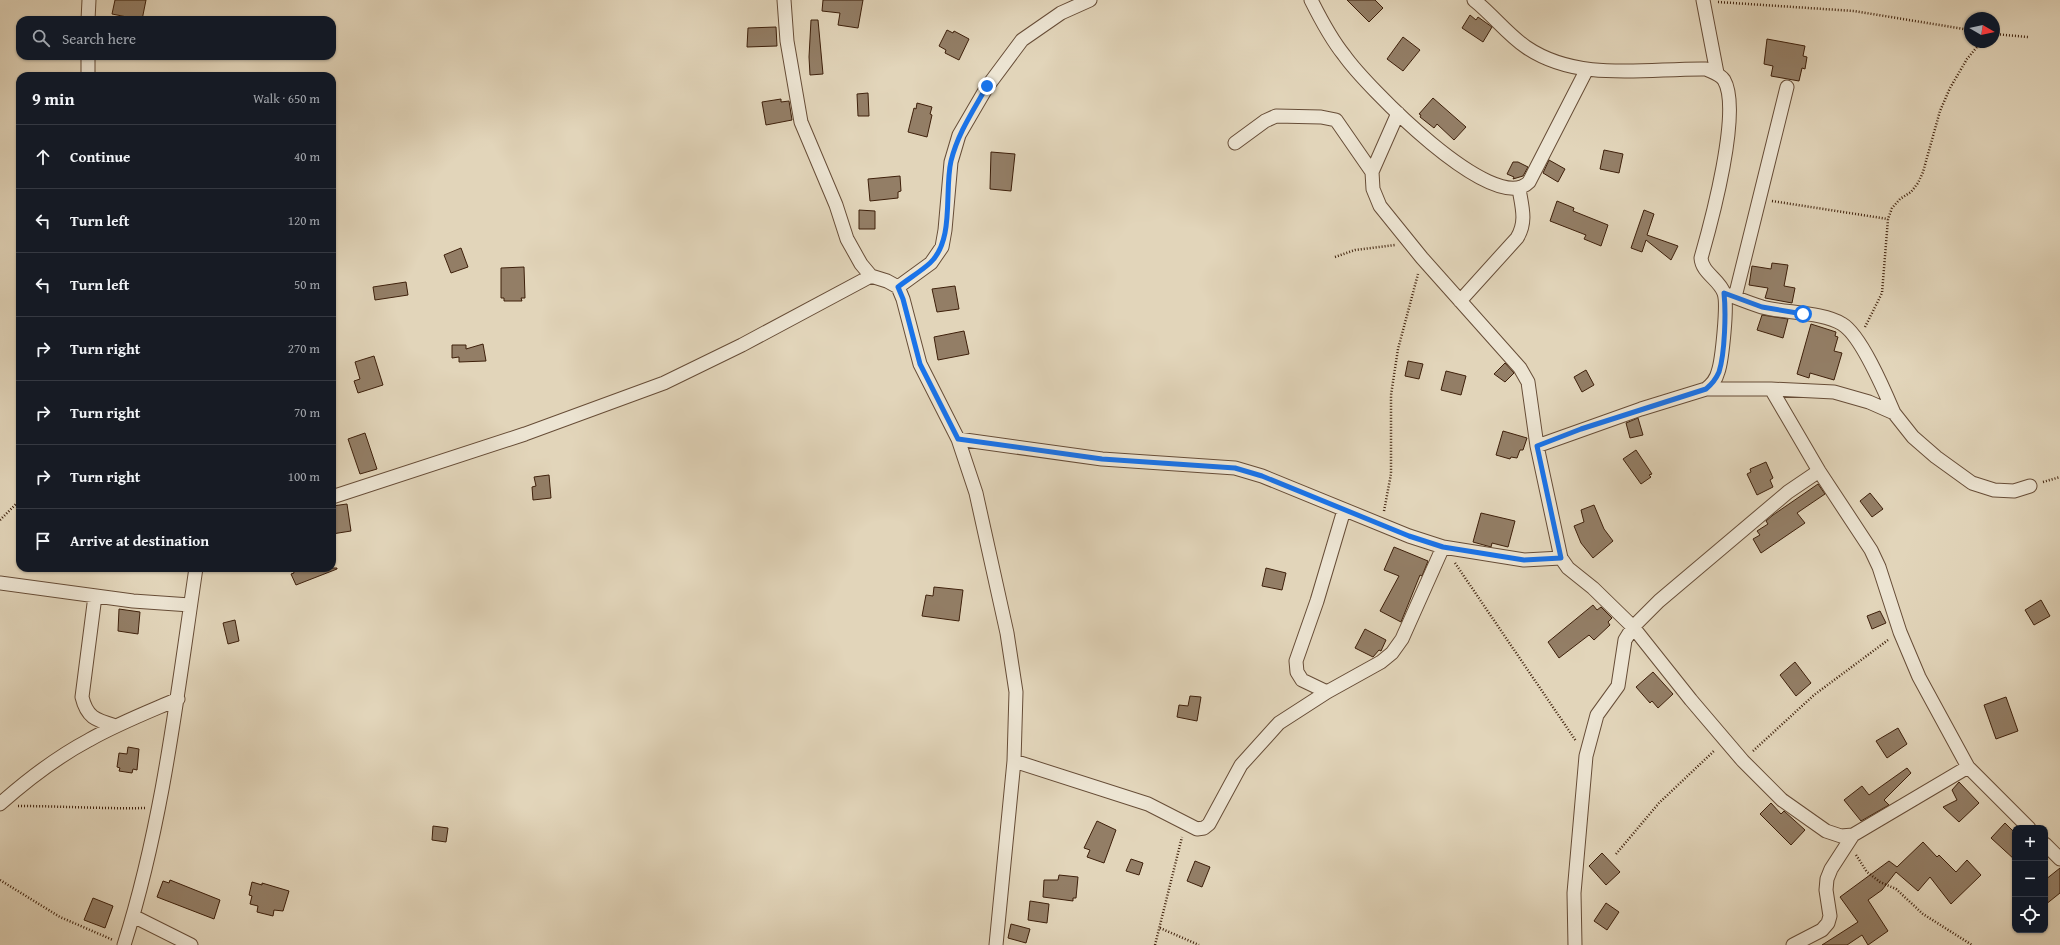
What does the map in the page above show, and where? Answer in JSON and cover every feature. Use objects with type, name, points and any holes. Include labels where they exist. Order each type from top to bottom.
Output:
[{"type":"street","points":[[88,16],[89,0]]},
{"type":"street","points":[[784,0],[787,41],[802,122],[836,205],[847,238],[861,264],[871,276],[887,281],[898,287],[903,299],[920,364],[958,439],[976,493],[1007,633],[1016,692],[1014,761],[996,945]]},
{"type":"street","points":[[898,287],[931,263],[942,247],[951,162],[959,135],[987,86],[1022,40],[1061,13],[1090,0]]},
{"type":"street","points":[[1311,0],[1344,56],[1412,127],[1470,173],[1504,188],[1518,189],[1529,182],[1587,69]]},
{"type":"street","points":[[1474,0],[1526,47],[1552,60],[1587,69],[1627,72],[1706,69],[1717,73],[1724,80],[1728,95],[1729,121],[1725,160],[1701,258],[1704,268],[1730,295],[1762,307],[1829,318],[1846,327],[1857,341],[1876,373],[1894,413],[1913,437],[1936,457],[1972,483],[1994,490],[2014,491],[2030,486]]},
{"type":"street","points":[[1703,1],[1717,73]]},
{"type":"street","points":[[88,60],[88,72]]},
{"type":"street","points":[[1706,389],[1716,378],[1720,364],[1726,310],[1759,199],[1787,87]]},
{"type":"street","points":[[1398,113],[1372,172],[1373,189],[1380,206],[1422,258],[1520,368],[1528,382],[1537,446],[1561,558],[1568,568],[1580,576],[1633,627],[1743,761],[1782,800],[1826,831],[1850,840]]},
{"type":"street","points":[[1235,143],[1265,121],[1276,116],[1331,118],[1340,124],[1372,172]]},
{"type":"street","points":[[1460,301],[1517,238],[1523,228],[1524,218],[1518,189]]},
{"type":"street","points":[[336,496],[525,434],[664,383],[742,345],[871,276]]},
{"type":"street","points":[[1537,446],[1618,416],[1706,389],[1771,389],[1834,392],[1869,402],[1894,413]]},
{"type":"street","points":[[1771,389],[1819,471],[1871,550],[1879,567],[1900,632],[1919,677],[1968,768],[2026,825]]},
{"type":"street","points":[[958,439],[1102,459],[1235,468],[1262,476],[1381,525],[1443,547],[1524,560],[1561,558]]},
{"type":"street","points":[[1575,945],[1574,893],[1586,756],[1598,715],[1618,686],[1621,676],[1623,647],[1633,627],[1659,601],[1782,497],[1819,471]]},
{"type":"street","points":[[1327,692],[1302,680],[1297,672],[1296,661],[1317,601],[1344,510]]},
{"type":"street","points":[[1014,761],[1148,804],[1185,824],[1197,829],[1204,828],[1209,824],[1241,765],[1279,723],[1327,692],[1381,662],[1392,653],[1402,639],[1443,547]]},
{"type":"street","points":[[124,945],[133,916],[160,807],[178,699],[195,572]]},
{"type":"street","points":[[0,583],[95,596],[190,605]]},
{"type":"street","points":[[95,596],[82,697],[84,708],[90,717],[116,726]]},
{"type":"street","points":[[0,804],[30,779],[88,740],[178,699]]},
{"type":"street","points":[[1793,945],[1822,930],[1828,924],[1830,916],[1826,879],[1850,840],[1968,768]]},
{"type":"street","points":[[2048,847],[2060,859]]},
{"type":"street","points":[[133,916],[191,945]]},
{"type":"path","points":[[1703,1],[1854,11],[1964,29]]},
{"type":"path","points":[[2000,35],[2028,37]]},
{"type":"path","points":[[1857,341],[1871,317],[1882,293],[1888,219],[1892,208],[1900,199],[1911,192],[1918,183],[1923,172],[1940,111],[1950,88],[1967,59],[1976,48]]},
{"type":"path","points":[[1759,199],[1888,219]]},
{"type":"path","points":[[1334,257],[1355,250],[1377,246],[1411,244]]},
{"type":"path","points":[[1381,525],[1391,474],[1390,395],[1398,349],[1422,258]]},
{"type":"path","points":[[2030,486],[2060,477]]},
{"type":"path","points":[[0,520],[16,504]]},
{"type":"path","points":[[1443,547],[1586,756]]},
{"type":"path","points":[[1743,761],[1814,695],[1900,632]]},
{"type":"path","points":[[1616,854],[1659,803],[1725,740]]},
{"type":"path","points":[[15,806],[66,805],[100,809],[160,807]]},
{"type":"path","points":[[1155,945],[1185,824]]},
{"type":"path","points":[[1850,840],[1867,872],[1880,882],[1896,888],[1923,914],[1972,945]]},
{"type":"path","points":[[0,880],[60,917],[124,945]]},
{"type":"path","points":[[1160,928],[1199,945]]},
{"type":"building","points":[[115,0],[146,0],[143,16],[122,16],[112,14]]},
{"type":"building","points":[[823,0],[863,0],[858,28],[838,25],[840,13],[822,11]]},
{"type":"building","points":[[1347,0],[1375,0],[1383,8],[1369,22]]},
{"type":"building","points":[[1470,15],[1476,20],[1478,17],[1492,27],[1483,42],[1462,28]]},
{"type":"building","points":[[811,20],[818,20],[823,74],[810,75],[809,57]]},
{"type":"building","points":[[776,27],[777,46],[747,47],[748,28]]},
{"type":"building","points":[[947,30],[953,33],[954,31],[969,39],[959,60],[945,53],[946,50],[939,46]]},
{"type":"building","points":[[1403,37],[1420,50],[1403,71],[1387,59]]},
{"type":"building","points":[[1767,39],[1805,46],[1803,56],[1807,57],[1805,69],[1802,68],[1799,81],[1771,76],[1773,66],[1764,64]]},
{"type":"building","points":[[868,93],[869,116],[858,116],[857,94]]},
{"type":"building","points":[[1433,98],[1466,127],[1454,140],[1437,124],[1434,128],[1420,117],[1421,115],[1419,114]]},
{"type":"building","points":[[781,99],[781,102],[789,101],[792,120],[766,125],[762,102]]},
{"type":"building","points":[[917,103],[932,107],[930,114],[932,115],[927,137],[908,132],[914,108],[916,109]]},
{"type":"building","points":[[1604,150],[1623,154],[1619,173],[1600,169]]},
{"type":"building","points":[[991,152],[1015,154],[1011,191],[990,189]]},
{"type":"building","points":[[1549,160],[1565,169],[1558,182],[1543,173]]},
{"type":"building","points":[[1513,162],[1518,162],[1528,167],[1523,176],[1513,179],[1514,177],[1507,174]]},
{"type":"building","points":[[900,176],[901,191],[898,192],[898,198],[870,201],[868,179]]},
{"type":"building","points":[[1557,201],[1574,208],[1573,211],[1608,225],[1601,246],[1584,239],[1586,235],[1550,221]]},
{"type":"building","points":[[859,210],[875,211],[875,229],[859,229]]},
{"type":"building","points":[[1644,210],[1654,214],[1647,235],[1678,246],[1671,260],[1646,240],[1642,252],[1631,248]]},
{"type":"building","points":[[461,248],[468,267],[451,273],[444,255]]},
{"type":"building","points":[[1772,263],[1788,265],[1784,286],[1795,288],[1792,303],[1765,298],[1768,288],[1749,285],[1752,266],[1771,269]]},
{"type":"building","points":[[524,267],[525,298],[521,298],[522,301],[504,301],[504,298],[501,298],[501,268]]},
{"type":"building","points":[[406,282],[408,295],[375,300],[373,287]]},
{"type":"building","points":[[955,286],[959,309],[937,312],[932,289]]},
{"type":"building","points":[[1762,315],[1788,319],[1783,338],[1757,330]]},
{"type":"building","points":[[1811,324],[1836,332],[1835,336],[1838,337],[1834,351],[1842,353],[1834,380],[1810,373],[1809,378],[1797,374]]},
{"type":"building","points":[[964,331],[969,354],[938,360],[934,337]]},
{"type":"building","points":[[483,344],[486,361],[459,362],[459,357],[452,358],[452,345],[466,345],[466,349]]},
{"type":"building","points":[[374,356],[383,385],[358,393],[354,381],[360,379],[355,362]]},
{"type":"building","points":[[1408,361],[1423,364],[1419,379],[1405,376]]},
{"type":"building","points":[[1505,363],[1514,373],[1505,382],[1494,374]]},
{"type":"building","points":[[1586,370],[1594,385],[1582,392],[1574,377]]},
{"type":"building","points":[[1446,371],[1466,376],[1461,395],[1441,390]]},
{"type":"building","points":[[1638,418],[1643,435],[1630,438],[1626,423]]},
{"type":"building","points":[[1503,431],[1527,438],[1523,450],[1520,450],[1517,458],[1511,457],[1510,459],[1496,455]]},
{"type":"building","points":[[365,433],[377,469],[360,474],[348,439]]},
{"type":"building","points":[[1636,450],[1652,474],[1649,475],[1651,477],[1641,484],[1623,459]]},
{"type":"building","points":[[1766,462],[1773,478],[1770,480],[1773,487],[1757,495],[1747,474],[1751,472],[1750,469]]},
{"type":"building","points":[[549,475],[551,498],[533,500],[532,487],[536,486],[534,477]]},
{"type":"building","points":[[1818,484],[1825,494],[1797,513],[1805,523],[1761,553],[1753,539],[1760,535],[1757,531],[1768,524],[1766,521],[1773,515]]},
{"type":"building","points":[[1870,493],[1883,509],[1872,517],[1860,501]]},
{"type":"building","points":[[347,504],[351,531],[336,533],[336,505]]},
{"type":"building","points":[[1594,505],[1604,529],[1613,541],[1593,558],[1581,543],[1574,526],[1584,522],[1581,510]]},
{"type":"building","points":[[1481,513],[1515,521],[1508,547],[1492,543],[1491,547],[1473,542]]},
{"type":"building","points":[[1394,547],[1428,561],[1422,576],[1420,575],[1401,622],[1380,611],[1399,576],[1384,570]]},
{"type":"building","points":[[1266,568],[1286,573],[1282,590],[1262,586]]},
{"type":"building","points":[[329,572],[296,585],[291,574]]},
{"type":"building","points":[[934,587],[963,590],[959,621],[922,616],[926,595],[933,596]]},
{"type":"building","points":[[2041,600],[2050,616],[2034,625],[2025,610]]},
{"type":"building","points":[[1593,605],[1597,610],[1601,607],[1612,618],[1608,622],[1610,625],[1594,640],[1589,635],[1559,658],[1548,642]]},
{"type":"building","points":[[119,609],[140,612],[138,634],[118,631]]},
{"type":"building","points":[[1880,611],[1886,623],[1872,629],[1867,616]]},
{"type":"building","points":[[235,620],[239,641],[228,644],[223,623]]},
{"type":"building","points":[[1365,629],[1386,640],[1381,651],[1379,650],[1373,657],[1355,648]]},
{"type":"building","points":[[1795,662],[1811,683],[1796,696],[1780,675]]},
{"type":"building","points":[[1653,672],[1673,694],[1658,708],[1652,701],[1650,703],[1636,687]]},
{"type":"building","points":[[1190,696],[1201,697],[1197,721],[1177,717],[1179,705],[1188,706]]},
{"type":"building","points":[[2006,697],[2018,731],[1996,739],[1984,705]]},
{"type":"building","points":[[1898,728],[1907,744],[1887,758],[1876,741]]},
{"type":"building","points":[[128,747],[139,749],[137,770],[133,769],[132,773],[119,771],[120,768],[117,767],[119,753],[127,754]]},
{"type":"building","points":[[1907,768],[1911,773],[1884,800],[1889,805],[1861,821],[1844,800],[1862,786],[1869,795]]},
{"type":"building","points":[[1959,782],[1979,803],[1959,822],[1943,807],[1957,800],[1952,790]]},
{"type":"building","points":[[1771,803],[1781,814],[1784,811],[1805,830],[1791,845],[1760,814]]},
{"type":"building","points":[[1097,821],[1116,830],[1104,863],[1087,857],[1090,850],[1084,848]]},
{"type":"building","points":[[2005,823],[2012,830],[2012,857],[1991,838]]},
{"type":"building","points":[[433,826],[448,828],[446,842],[432,840]]},
{"type":"building","points":[[1923,842],[1937,857],[1939,855],[1956,872],[1967,860],[1981,875],[1951,904],[1930,877],[1918,891],[1896,872],[1882,890],[1868,900],[1888,931],[1868,945],[1862,935],[1847,945],[1822,945],[1858,922],[1840,897],[1889,861],[1897,867]]},
{"type":"building","points":[[1602,853],[1620,872],[1606,885],[1589,866]]},
{"type":"building","points":[[1131,859],[1143,863],[1139,875],[1126,871]]},
{"type":"building","points":[[1195,861],[1210,867],[1202,887],[1187,881]]},
{"type":"building","points":[[2060,868],[2060,893],[2048,903],[2048,897],[2048,878]]},
{"type":"building","points":[[1059,875],[1078,877],[1076,898],[1073,898],[1073,901],[1043,897],[1044,880],[1058,880]]},
{"type":"building","points":[[170,880],[220,900],[214,919],[157,897],[163,881],[169,883]]},
{"type":"building","points":[[252,882],[262,885],[262,883],[289,891],[283,911],[274,910],[273,916],[257,912],[258,906],[250,904],[252,896],[249,895]]},
{"type":"building","points":[[93,898],[113,906],[105,928],[84,920]]},
{"type":"building","points":[[1030,901],[1049,904],[1047,923],[1028,920]]},
{"type":"building","points":[[1606,903],[1619,912],[1607,930],[1594,921]]},
{"type":"building","points":[[1011,924],[1030,929],[1026,943],[1008,938]]},
{"type":"route","points":[[987,86],[959,135],[951,162],[942,247],[931,263],[898,287],[903,299],[920,364],[958,439],[1102,459],[1235,468],[1262,476],[1409,536],[1443,547],[1524,560],[1561,558],[1537,446],[1581,429],[1706,389],[1713,383],[1719,371],[1726,310],[1724,293],[1762,307],[1803,314]]}]
